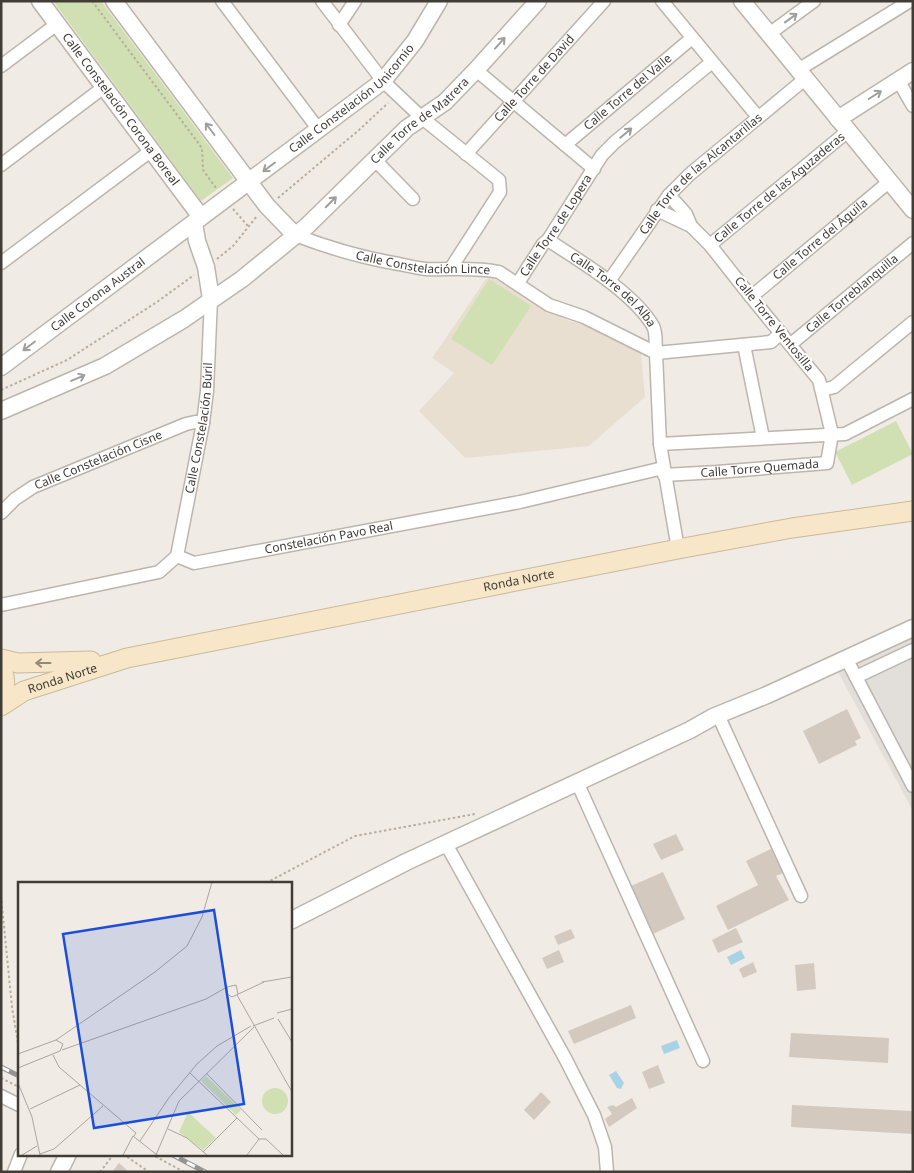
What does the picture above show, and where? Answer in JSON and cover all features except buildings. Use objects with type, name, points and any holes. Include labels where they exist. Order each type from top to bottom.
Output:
[{"type":"main road","name":"Ronda Norte","points":[[1,706],[24,691],[127,658],[678,549],[792,528],[913,511]]},
{"type":"main road","name":"Ronda Norte","points":[[1,660],[18,663],[127,658]]},
{"type":"main road","points":[[1,666],[5,679],[5,690],[1,701]]},
{"type":"street","name":"Calle Constelación Corona Boreal","points":[[40,1],[152,150],[198,220]]},
{"type":"street","points":[[114,1],[267,206],[295,235]]},
{"type":"street","points":[[222,1],[319,130]]},
{"type":"street","points":[[322,1],[383,81],[421,117],[499,180],[500,192],[451,268]]},
{"type":"street","points":[[339,24],[355,1]]},
{"type":"street","name":"Calle Constelación Unicornio","points":[[198,220],[383,81],[415,41],[440,1]]},
{"type":"street","name":"Calle Torre de Matrera","points":[[211,299],[242,279],[280,250],[295,235],[308,226],[407,128],[445,102],[538,1]]},
{"type":"street","name":"Calle Torre de David","points":[[466,154],[604,1]]},
{"type":"street","points":[[662,1],[758,117]]},
{"type":"street","points":[[742,1],[913,210]]},
{"type":"street","points":[[756,1],[768,16],[770,22],[769,34]]},
{"type":"street","points":[[769,34],[814,1]]},
{"type":"street","name":"Calle Torre de las Alcantarillas","points":[[609,281],[669,195],[758,117],[802,74],[910,1]]},
{"type":"street","points":[[1,66],[57,24]]},
{"type":"street","name":"Calle Torre del Valle","points":[[565,146],[692,38]]},
{"type":"street","points":[[476,70],[594,169],[602,156],[615,142],[712,62]]},
{"type":"street","points":[[843,125],[898,80],[913,71]]},
{"type":"street","points":[[898,80],[913,106]]},
{"type":"street","points":[[1,165],[104,87]]},
{"type":"street","name":"Calle Torre de las Aguzaderas","points":[[710,244],[843,125]]},
{"type":"street","points":[[1,263],[152,150]]},
{"type":"street","points":[[374,159],[413,199]]},
{"type":"street","name":"Calle Torre de Lopera","points":[[518,284],[542,244],[548,240],[594,169]]},
{"type":"street","name":"Calle Torre del Águila","points":[[751,297],[890,181]]},
{"type":"street","name":"Calle Torre Ventosilla","points":[[669,195],[686,214],[692,226],[710,244],[819,380],[832,434]]},
{"type":"street","name":"Calle Torre Ventosilla","points":[[657,210],[692,226]]},
{"type":"street","points":[[1,411],[105,366],[184,319],[211,299],[206,267],[197,241],[198,220]]},
{"type":"street","name":"Calle Corona Austral","points":[[1,367],[198,220]]},
{"type":"street","name":"Calle Constelación Lince","points":[[295,235],[320,245],[377,260],[424,269],[451,268],[499,272],[549,305],[584,317],[656,353]]},
{"type":"street","name":"Calle Torre del Alba","points":[[548,240],[609,281],[633,302],[654,328],[660,444],[678,549]]},
{"type":"street","name":"Calle Torreblanquilla","points":[[791,344],[913,243]]},
{"type":"street","name":"Calle Constelación Búril","points":[[177,556],[203,423],[207,391],[211,299]]},
{"type":"street","points":[[822,390],[834,387],[913,322]]},
{"type":"street","points":[[656,353],[771,342],[781,333]]},
{"type":"street","points":[[744,345],[763,438]]},
{"type":"street","points":[[660,444],[845,434],[912,400]]},
{"type":"street","name":"Calle Constelación Cisne","points":[[1,513],[15,499],[33,487],[186,424],[203,423]]},
{"type":"street","name":"Calle Torre Quemada","points":[[664,471],[717,472],[827,463],[832,434]]},
{"type":"street","name":"Constelación Pavo Real","points":[[177,556],[194,563],[520,502],[664,471]]},
{"type":"street","points":[[1,605],[159,572],[177,556]]},
{"type":"street","points":[[291,920],[406,862],[690,730],[718,715],[767,695],[913,628]]},
{"type":"street","points":[[856,677],[913,650]]},
{"type":"street","points":[[846,658],[913,786]]},
{"type":"street","points":[[718,715],[802,896]]},
{"type":"street","points":[[577,782],[703,1061]]},
{"type":"street","points":[[446,844],[565,1058],[594,1115],[605,1147],[607,1172]]},
{"type":"street","points":[[1,1096],[18,1104]]},
{"type":"street","points":[[14,1172],[20,1156]]},
{"type":"street","points":[[59,1172],[67,1156]]},
{"type":"path","points":[[92,1],[202,148],[203,170],[220,193]]},
{"type":"path","points":[[273,202],[359,130],[396,94]]},
{"type":"path","points":[[229,205],[248,226]]},
{"type":"path","points":[[212,263],[233,246],[261,211]]},
{"type":"path","points":[[1,390],[67,360],[157,302],[197,273]]},
{"type":"path","points":[[268,882],[356,836],[478,814]]},
{"type":"path","points":[[1,896],[12,1007],[18,1043]]},
{"type":"path","points":[[1,1078],[18,1086]]},
{"type":"path","points":[[100,1172],[112,1156]]},
{"type":"path","points":[[126,1156],[149,1172]]},
{"type":"path","points":[[155,1156],[184,1172]]},
{"type":"shaded area","points":[[493,278],[547,311],[569,321],[587,325],[641,353],[645,397],[589,446],[465,458],[419,411],[454,373],[432,358],[486,279]]},
{"type":"shaded area","points":[[913,636],[913,811],[838,672]]},
{"type":"green space","points":[[53,1],[101,1],[233,178],[201,201]]},
{"type":"green space","points":[[489,279],[531,306],[492,365],[451,339]]},
{"type":"green space","points":[[896,421],[913,454],[852,485],[835,452]]},
{"type":"water","points":[[741,950],[745,958],[731,965],[727,957]]},
{"type":"water","points":[[677,1040],[680,1048],[664,1054],[661,1046]]},
{"type":"water","points":[[616,1071],[624,1083],[621,1089],[617,1088],[609,1075]]},
{"type":"railway","points":[[1,1067],[18,1076]]},
{"type":"railway","points":[[175,1156],[205,1172]]}]
